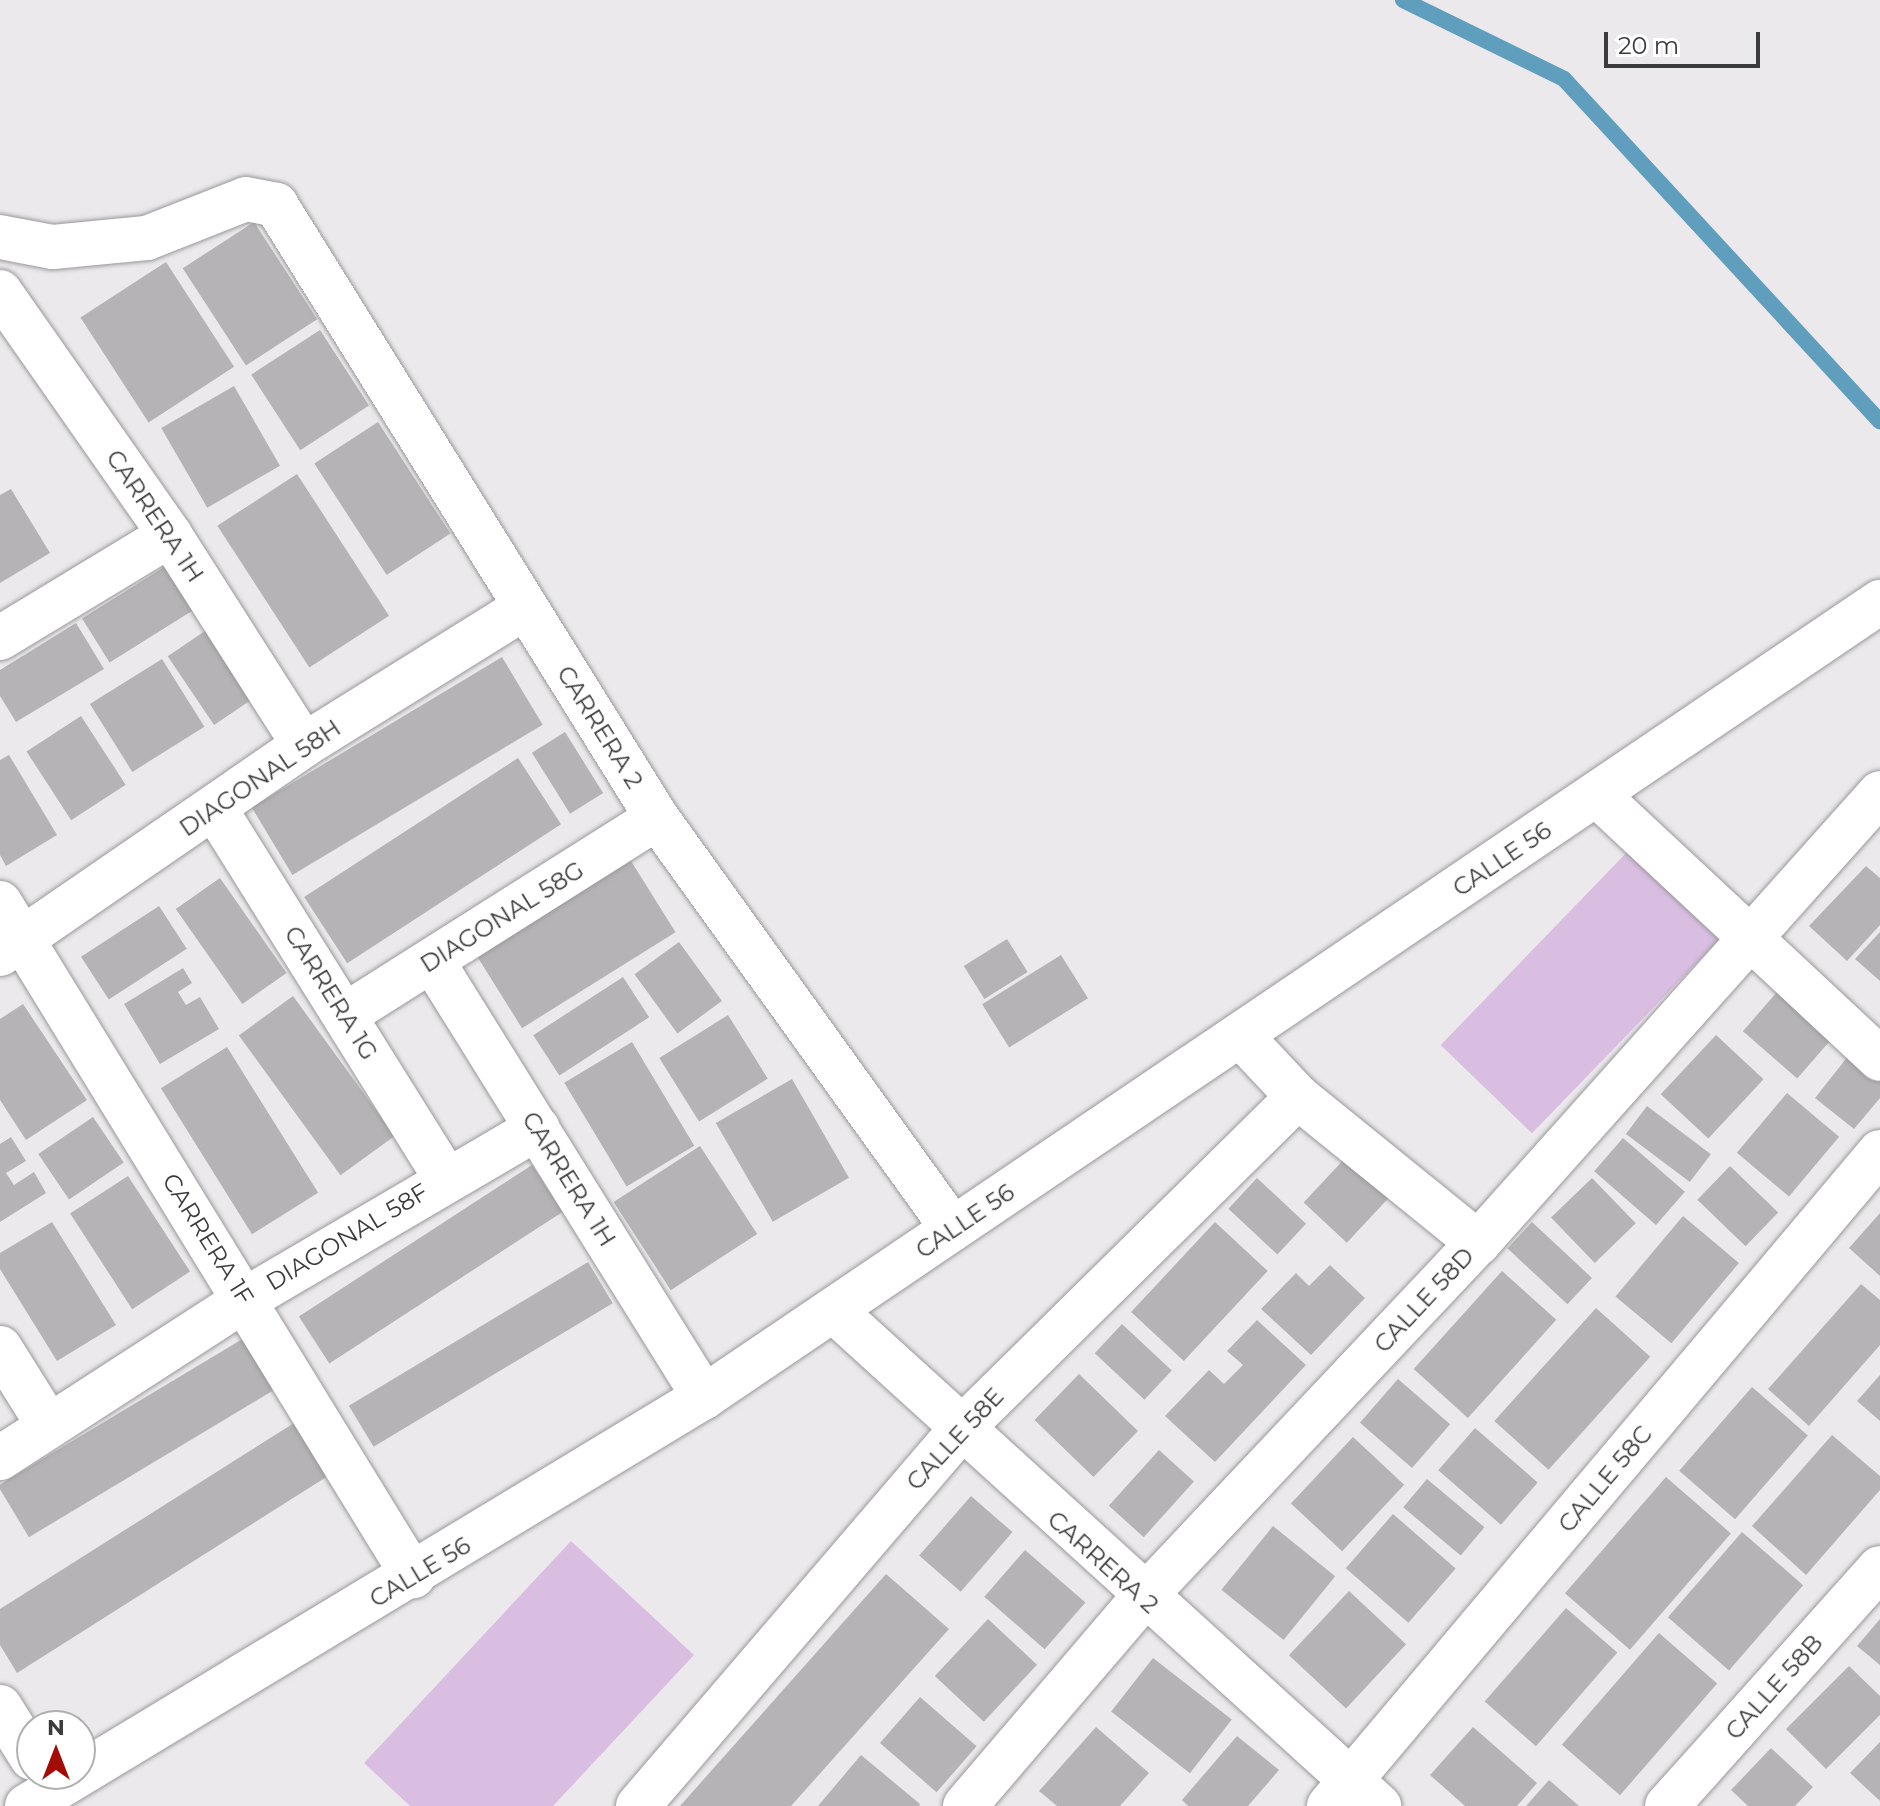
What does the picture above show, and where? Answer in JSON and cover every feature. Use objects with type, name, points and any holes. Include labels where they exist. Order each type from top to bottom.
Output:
[{"type":"street","name":"CARRERA 2","points":[[0,237],[53,247],[147,238],[246,199],[276,205],[657,818],[953,1229]]},
{"type":"street","name":"CARRERA 1H","points":[[0,292],[170,535],[304,745]]},
{"type":"street","points":[[0,638],[170,535]]},
{"type":"street","name":"CALLE 56","points":[[96,1758],[413,1576],[704,1397],[1880,602]]},
{"type":"street","name":"DIAGONAL 58H","points":[[11,947],[304,745],[524,608]]},
{"type":"street","name":"CALLE 58D","points":[[965,1806],[1142,1599],[1478,1243],[1747,934],[1880,793]]},
{"type":"street","points":[[1597,795],[1880,1059]]},
{"type":"street","name":"CARRERA 1G","points":[[215,809],[446,1178]]},
{"type":"street","name":"DIAGONAL 58G","points":[[345,1015],[657,818]]},
{"type":"street","name":"CARRERA 1F","points":[[0,903],[11,947],[246,1299],[413,1576]]},
{"type":"street","name":"CARRERA 1H","points":[[433,962],[704,1397]]},
{"type":"street","points":[[1241,1036],[1298,1097],[1478,1243]]},
{"type":"street","name":"CALLE 58E","points":[[638,1806],[959,1431],[1298,1097]]},
{"type":"street","name":"DIAGONAL 58F","points":[[0,1458],[246,1299],[446,1178],[537,1128]]},
{"type":"street","name":"CALLE 58C","points":[[1354,1797],[1880,1152]]},
{"type":"street","name":"CARRERA 2","points":[[833,1310],[1354,1797]]},
{"type":"street","points":[[0,1348],[49,1426]]},
{"type":"street","name":"CALLE 58B","points":[[1667,1806],[1880,1568]]},
{"type":"street","points":[[0,1707],[16,1735]]},
{"type":"shaded area","points":[[1631,848],[1722,936],[1532,1133],[1441,1045]]},
{"type":"shaded area","points":[[571,1541],[694,1655],[553,1806],[410,1806],[364,1763]]},
{"type":"building","points":[[254,222],[317,319],[246,366],[183,268]]},
{"type":"building","points":[[166,262],[234,367],[149,422],[80,318]]},
{"type":"building","points":[[320,330],[369,405],[300,450],[251,375]]},
{"type":"building","points":[[234,386],[280,466],[207,508],[161,428]]},
{"type":"building","points":[[378,422],[450,534],[387,575],[314,463]]},
{"type":"building","points":[[297,474],[389,616],[309,667],[217,526]]},
{"type":"building","points":[[11,489],[50,553],[0,583],[0,495]]},
{"type":"building","points":[[166,566],[194,610],[110,663],[82,618]]},
{"type":"building","points":[[76,623],[104,669],[16,722],[0,696],[0,670]]},
{"type":"building","points":[[205,631],[251,700],[214,725],[168,656]]},
{"type":"building","points":[[502,657],[543,725],[292,875],[252,807]]},
{"type":"building","points":[[162,659],[204,727],[132,772],[90,704]]},
{"type":"building","points":[[81,716],[126,785],[71,820],[26,751]]},
{"type":"building","points":[[565,732],[603,793],[570,814],[532,753]]},
{"type":"building","points":[[9,755],[57,835],[6,866],[0,855],[0,760]]},
{"type":"building","points":[[518,758],[561,824],[347,963],[304,897]]},
{"type":"building","points":[[631,861],[676,932],[522,1028],[478,957]]},
{"type":"building","points":[[1866,866],[1880,878],[1880,925],[1847,961],[1809,926]]},
{"type":"building","points":[[220,878],[287,973],[242,1004],[176,909]]},
{"type":"building","points":[[159,906],[187,949],[109,999],[81,957]]},
{"type":"building","points":[[1880,932],[1880,981],[1855,959]]},
{"type":"building","points":[[1007,939],[1028,972],[984,999],[964,966]]},
{"type":"building","points":[[679,942],[722,1001],[677,1033],[635,974]]},
{"type":"building","points":[[1061,955],[1088,998],[1009,1048],[982,1004]]},
{"type":"building","points":[[183,968],[192,983],[178,992],[186,1005],[200,997],[219,1029],[160,1064],[124,1004]]},
{"type":"building","points":[[623,977],[649,1017],[559,1076],[533,1035]]},
{"type":"building","points":[[1777,992],[1831,1039],[1797,1078],[1743,1031]]},
{"type":"building","points":[[293,996],[395,1136],[340,1175],[239,1035]]},
{"type":"building","points":[[23,1004],[87,1100],[26,1140],[0,1100],[0,1019]]},
{"type":"building","points":[[728,1015],[768,1079],[699,1122],[659,1058]]},
{"type":"building","points":[[1716,1035],[1764,1079],[1708,1139],[1661,1094]]},
{"type":"building","points":[[632,1042],[694,1146],[627,1186],[564,1083]]},
{"type":"building","points":[[227,1047],[318,1193],[252,1234],[161,1088]]},
{"type":"building","points":[[1849,1055],[1880,1079],[1880,1098],[1854,1129],[1815,1098]]},
{"type":"building","points":[[792,1079],[849,1178],[773,1222],[716,1123]]},
{"type":"building","points":[[1787,1093],[1839,1137],[1789,1196],[1737,1153]]},
{"type":"building","points":[[1647,1106],[1711,1154],[1690,1182],[1626,1134]]},
{"type":"building","points":[[93,1117],[124,1163],[69,1200],[38,1154]]},
{"type":"building","points":[[11,1137],[26,1161],[6,1173],[14,1185],[34,1172],[46,1193],[0,1222],[0,1144]]},
{"type":"building","points":[[1623,1138],[1685,1192],[1656,1225],[1594,1171]]},
{"type":"building","points":[[700,1146],[757,1234],[671,1290],[614,1202]]},
{"type":"building","points":[[1348,1155],[1391,1195],[1347,1243],[1304,1203]]},
{"type":"building","points":[[532,1165],[562,1212],[329,1363],[299,1316]]},
{"type":"building","points":[[1730,1166],[1778,1213],[1746,1246],[1697,1200]]},
{"type":"building","points":[[128,1176],[190,1272],[132,1309],[70,1214]]},
{"type":"building","points":[[1257,1178],[1306,1224],[1277,1254],[1228,1209]]},
{"type":"building","points":[[1592,1178],[1636,1223],[1595,1263],[1551,1218]]},
{"type":"building","points":[[1880,1213],[1880,1276],[1849,1248]]},
{"type":"building","points":[[1683,1216],[1739,1263],[1671,1343],[1616,1296]]},
{"type":"building","points":[[52,1222],[116,1325],[57,1361],[0,1269],[0,1253]]},
{"type":"building","points":[[1215,1222],[1268,1271],[1184,1361],[1131,1312]]},
{"type":"building","points":[[1532,1222],[1592,1278],[1567,1304],[1507,1248]]},
{"type":"building","points":[[588,1262],[613,1303],[374,1447],[349,1406]]},
{"type":"building","points":[[1330,1265],[1365,1298],[1311,1355],[1261,1309],[1296,1273],[1309,1286]]},
{"type":"building","points":[[1502,1271],[1556,1320],[1468,1418],[1414,1369]]},
{"type":"building","points":[[1861,1284],[1880,1300],[1880,1345],[1809,1426],[1768,1389]]},
{"type":"building","points":[[1596,1308],[1650,1357],[1549,1470],[1494,1421]]},
{"type":"building","points":[[1257,1320],[1306,1365],[1215,1462],[1165,1416],[1209,1370],[1224,1384],[1243,1365],[1227,1351]]},
{"type":"building","points":[[1122,1324],[1172,1370],[1144,1400],[1095,1353]]},
{"type":"building","points":[[244,1338],[275,1389],[29,1537],[0,1485]]},
{"type":"building","points":[[1079,1374],[1138,1431],[1094,1477],[1035,1420]]},
{"type":"building","points":[[1880,1375],[1880,1421],[1857,1401]]},
{"type":"building","points":[[1398,1379],[1450,1424],[1412,1468],[1360,1423]]},
{"type":"building","points":[[1752,1387],[1808,1436],[1735,1519],[1679,1471]]},
{"type":"building","points":[[294,1423],[328,1476],[17,1673],[0,1645],[0,1609]]},
{"type":"building","points":[[1475,1428],[1538,1482],[1501,1525],[1438,1470]]},
{"type":"building","points":[[1832,1435],[1880,1476],[1880,1490],[1806,1575],[1752,1526]]},
{"type":"building","points":[[1353,1437],[1404,1485],[1342,1551],[1291,1504]]},
{"type":"building","points":[[1159,1450],[1194,1481],[1144,1537],[1109,1506]]},
{"type":"building","points":[[1666,1477],[1731,1533],[1630,1650],[1565,1593]]},
{"type":"building","points":[[1427,1479],[1484,1527],[1461,1556],[1403,1507]]},
{"type":"building","points":[[971,1496],[1013,1532],[961,1592],[919,1556]]},
{"type":"building","points":[[1393,1514],[1456,1568],[1408,1623],[1346,1568]]},
{"type":"building","points":[[1273,1526],[1335,1576],[1284,1640],[1221,1590]]},
{"type":"building","points":[[1742,1532],[1803,1585],[1729,1670],[1668,1617]]},
{"type":"building","points":[[1025,1550],[1085,1602],[1045,1649],[984,1597]]},
{"type":"building","points":[[886,1574],[949,1629],[791,1806],[680,1806]]},
{"type":"building","points":[[1349,1591],[1406,1644],[1346,1709],[1289,1655]]},
{"type":"building","points":[[1566,1608],[1617,1653],[1536,1746],[1485,1702]]},
{"type":"building","points":[[988,1619],[1037,1665],[984,1722],[935,1676]]},
{"type":"building","points":[[1880,1619],[1880,1665],[1857,1646]]},
{"type":"building","points":[[1659,1633],[1717,1684],[1620,1795],[1562,1745]]},
{"type":"building","points":[[1153,1658],[1232,1720],[1190,1773],[1111,1712]]},
{"type":"building","points":[[1849,1666],[1880,1696],[1880,1715],[1826,1769],[1786,1729]]},
{"type":"building","points":[[920,1697],[977,1746],[937,1792],[880,1743]]},
{"type":"building","points":[[1096,1727],[1149,1773],[1120,1806],[1057,1806],[1039,1791]]},
{"type":"building","points":[[1473,1727],[1537,1783],[1517,1806],[1465,1806],[1430,1775]]},
{"type":"building","points":[[1237,1736],[1279,1770],[1248,1806],[1188,1806],[1182,1800]]},
{"type":"building","points":[[1880,1742],[1880,1801],[1850,1773]]},
{"type":"building","points":[[1771,1748],[1813,1787],[1795,1806],[1748,1806],[1731,1790]]},
{"type":"building","points":[[861,1755],[920,1804],[919,1806],[818,1806]]},
{"type":"building","points":[[1549,1780],[1579,1806],[1526,1806]]},
{"type":"waterway","points":[[1403,0],[1564,79],[1880,422]]}]
